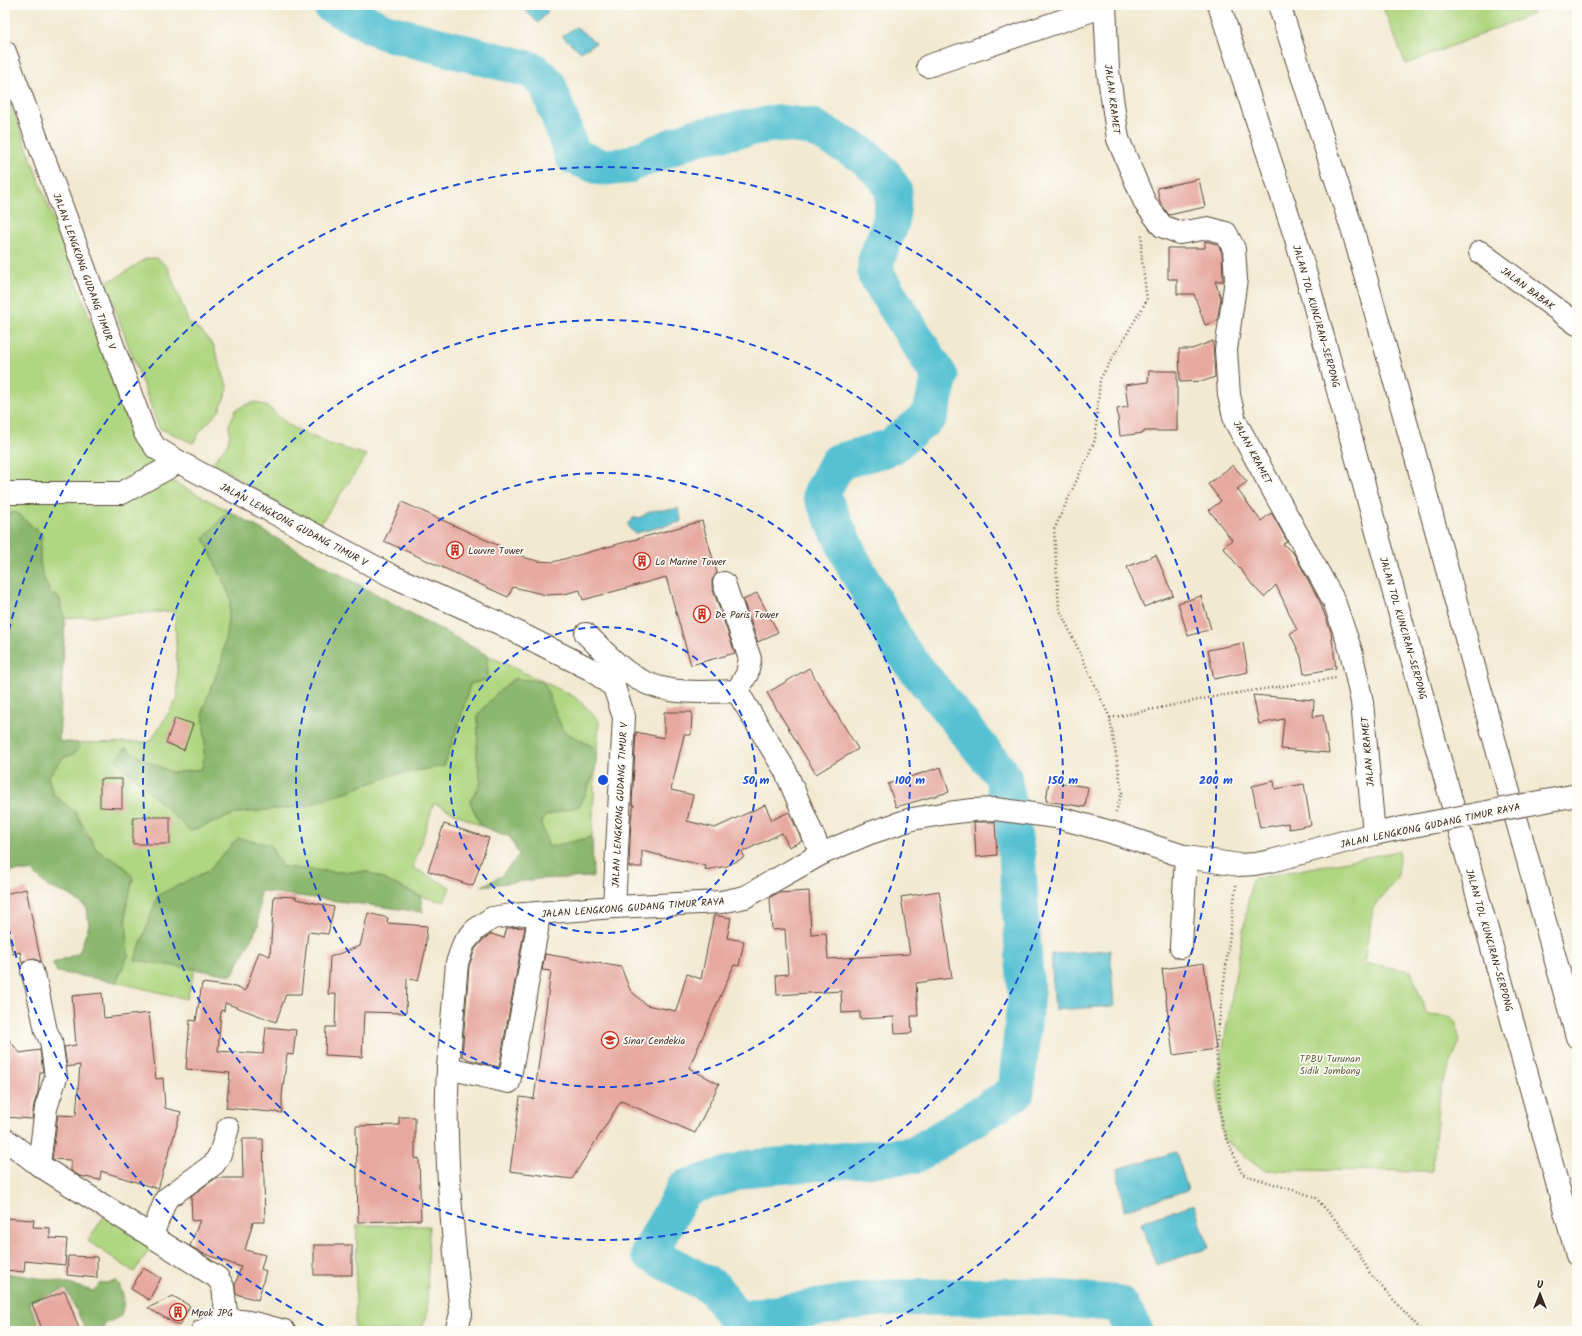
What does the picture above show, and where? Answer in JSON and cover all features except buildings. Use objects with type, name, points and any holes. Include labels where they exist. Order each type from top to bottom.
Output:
[{"type":"main road","name":"JALAN TOL KUNCIRAN–SERPONG","points":[[1219,5],[1296,239],[1577,1255]]},
{"type":"main road","points":[[1279,5],[1354,235],[1577,1037]]},
{"type":"main road","points":[[928,66],[1105,6]]},
{"type":"main road","name":"JALAN KRAMET","points":[[1105,6],[1108,70],[1118,139],[1145,203],[1162,226],[1180,233],[1208,228],[1226,233],[1234,249],[1236,279],[1226,350],[1229,395],[1236,422],[1334,602],[1351,651],[1362,702],[1374,834]]},
{"type":"main road","name":"JALAN LENGKONG GUDANG TIMUR V","points":[[5,52],[145,433],[156,448],[179,462],[392,576],[501,624],[592,670],[614,687],[624,717],[614,907]]},
{"type":"main road","name":"JALAN BABAK","points":[[1480,252],[1577,324]]},
{"type":"main road","points":[[5,493],[122,493],[179,462]]},
{"type":"main road","points":[[724,583],[750,659],[747,674],[737,691]]},
{"type":"main road","points":[[586,634],[626,672],[653,687],[681,693],[737,691]]},
{"type":"main road","points":[[737,691],[785,770],[821,854]]},
{"type":"main road","name":"JALAN LENGKONG GUDANG TIMUR RAYA","points":[[456,1331],[461,1314],[449,1188],[446,1086],[457,962],[464,942],[475,930],[492,918],[614,907],[721,902],[745,897],[821,854],[870,833],[912,820],[948,813],[995,809],[1056,817],[1111,832],[1186,857],[1238,864],[1255,864],[1402,828],[1577,795]]},
{"type":"main road","points":[[1181,947],[1186,857]]},
{"type":"main road","points":[[448,1068],[509,1082],[537,930],[538,913]]},
{"type":"main road","points":[[32,971],[46,1031],[51,1041],[56,1077],[46,1108],[39,1165]]},
{"type":"main road","points":[[152,1235],[166,1199],[214,1164],[220,1154],[228,1128]]},
{"type":"main road","points":[[5,1139],[39,1165],[218,1278],[223,1287],[227,1321]]},
{"type":"main road","points":[[202,1331],[216,1324],[227,1321],[245,1321],[284,1331]]},
{"type":"path","points":[[1111,832],[1122,792],[1110,718],[1059,608],[1054,530],[1095,440],[1100,379],[1147,300],[1140,252],[1145,203]]},
{"type":"path","points":[[1110,718],[1218,696],[1356,674]]},
{"type":"path","points":[[1238,864],[1216,1047],[1222,1127],[1242,1174],[1315,1198],[1346,1232],[1371,1275],[1422,1331]]},
{"type":"green space","points":[[1382,5],[1530,5],[1533,14],[1406,64]]},
{"type":"green space","points":[[5,88],[136,444],[170,480],[229,511],[204,538],[231,599],[222,660],[203,709],[205,742],[202,769],[173,773],[143,759],[125,748],[117,760],[190,831],[238,813],[306,806],[396,774],[444,766],[458,727],[470,684],[488,679],[487,655],[573,696],[599,721],[597,749],[563,731],[543,682],[513,679],[494,696],[478,715],[477,758],[481,784],[470,802],[481,826],[434,803],[413,868],[450,887],[444,902],[420,896],[368,872],[336,872],[282,867],[270,845],[238,838],[208,871],[159,895],[135,959],[195,969],[187,999],[116,982],[128,956],[126,910],[133,878],[124,866],[97,850],[76,813],[53,794],[48,777],[63,758],[74,754],[79,744],[77,743],[150,742],[178,698],[175,611],[65,618],[62,612],[60,599],[50,591],[42,571],[40,563],[40,549],[42,535],[17,513],[5,513]]},
{"type":"green space","points":[[147,258],[157,258],[168,268],[188,321],[203,333],[214,347],[228,389],[219,411],[201,430],[193,443],[159,428],[105,282],[116,278]]},
{"type":"green space","points":[[256,402],[268,407],[290,426],[329,444],[367,455],[317,529],[213,462],[227,445],[230,435],[229,425],[236,410],[245,405]]},
{"type":"green space","points":[[229,511],[325,566],[487,655],[488,679],[470,684],[458,727],[444,766],[396,774],[306,806],[238,813],[190,831],[116,760],[125,748],[143,759],[173,773],[202,769],[205,742],[203,709],[222,660],[231,599],[204,538]]},
{"type":"green space","points":[[5,513],[17,513],[42,535],[40,563],[42,571],[50,591],[60,599],[62,612],[65,618],[59,741],[77,743],[80,747],[74,754],[63,758],[48,777],[53,794],[76,813],[84,831],[97,850],[124,866],[133,878],[126,910],[128,956],[116,982],[57,972],[53,963],[79,953],[89,925],[87,908],[70,895],[48,887],[32,871],[5,871]]},
{"type":"green space","points":[[513,679],[543,681],[563,731],[597,749],[595,772],[580,806],[545,816],[541,824],[549,847],[592,837],[593,877],[539,879],[482,886],[501,876],[519,855],[510,837],[481,826],[470,801],[481,783],[477,758],[478,715],[494,696]]},
{"type":"green space","points":[[595,772],[592,837],[549,847],[541,824],[545,816],[580,806]]},
{"type":"green space","points":[[238,838],[270,845],[282,867],[336,872],[368,872],[420,896],[423,912],[260,891],[258,926],[232,975],[135,960],[158,895],[208,871]]},
{"type":"green space","name":"TPBU Turunan Sidik Jombang","points":[[1399,851],[1398,877],[1373,908],[1364,963],[1411,971],[1427,1015],[1451,1017],[1457,1023],[1459,1043],[1440,1090],[1432,1171],[1264,1170],[1223,1139],[1217,1083],[1252,879]]},
{"type":"green space","points":[[104,1216],[151,1248],[134,1272],[88,1241]]},
{"type":"green space","points":[[357,1225],[429,1226],[427,1316],[423,1325],[416,1331],[355,1331]]},
{"type":"green space","points":[[5,1273],[58,1281],[93,1291],[100,1284],[117,1281],[124,1298],[121,1316],[103,1325],[105,1331],[80,1331],[84,1326],[66,1289],[29,1302],[41,1331],[5,1331]]},
{"type":"water","points":[[520,5],[543,5],[548,12],[538,23]]},
{"type":"water","points":[[576,27],[596,43],[581,52],[562,36]]},
{"type":"water","points":[[678,508],[681,519],[680,522],[636,533],[629,527],[628,523],[633,518],[642,517],[648,512]]},
{"type":"water","points":[[1110,950],[1114,1006],[1055,1010],[1051,954]]},
{"type":"water","points":[[1176,1152],[1188,1190],[1124,1210],[1117,1169]]},
{"type":"water","points":[[1194,1204],[1209,1248],[1156,1265],[1141,1222]]},
{"type":"waterway","points":[[331,5],[385,32],[532,70],[547,83],[573,156],[601,167],[625,166],[696,137],[777,123],[812,127],[863,155],[885,176],[894,191],[891,222],[876,260],[876,275],[940,377],[930,415],[891,447],[838,462],[821,494],[852,561],[901,650],[1003,776],[1017,855],[1026,993],[1016,1092],[915,1155],[751,1168],[685,1188],[649,1253],[714,1288],[737,1320],[878,1298],[1032,1296],[1119,1304],[1135,1331]]},
{"type":"place","name":"Louvre Tower","points":[[455,550]]},
{"type":"place","name":"La Marine Tower","points":[[642,561]]},
{"type":"place","name":"De Paris Tower","points":[[702,614]]},
{"type":"place","name":"Sinar Cendekia","points":[[610,1040]]},
{"type":"place","name":"Mpok JPG","points":[[178,1312]]}]
